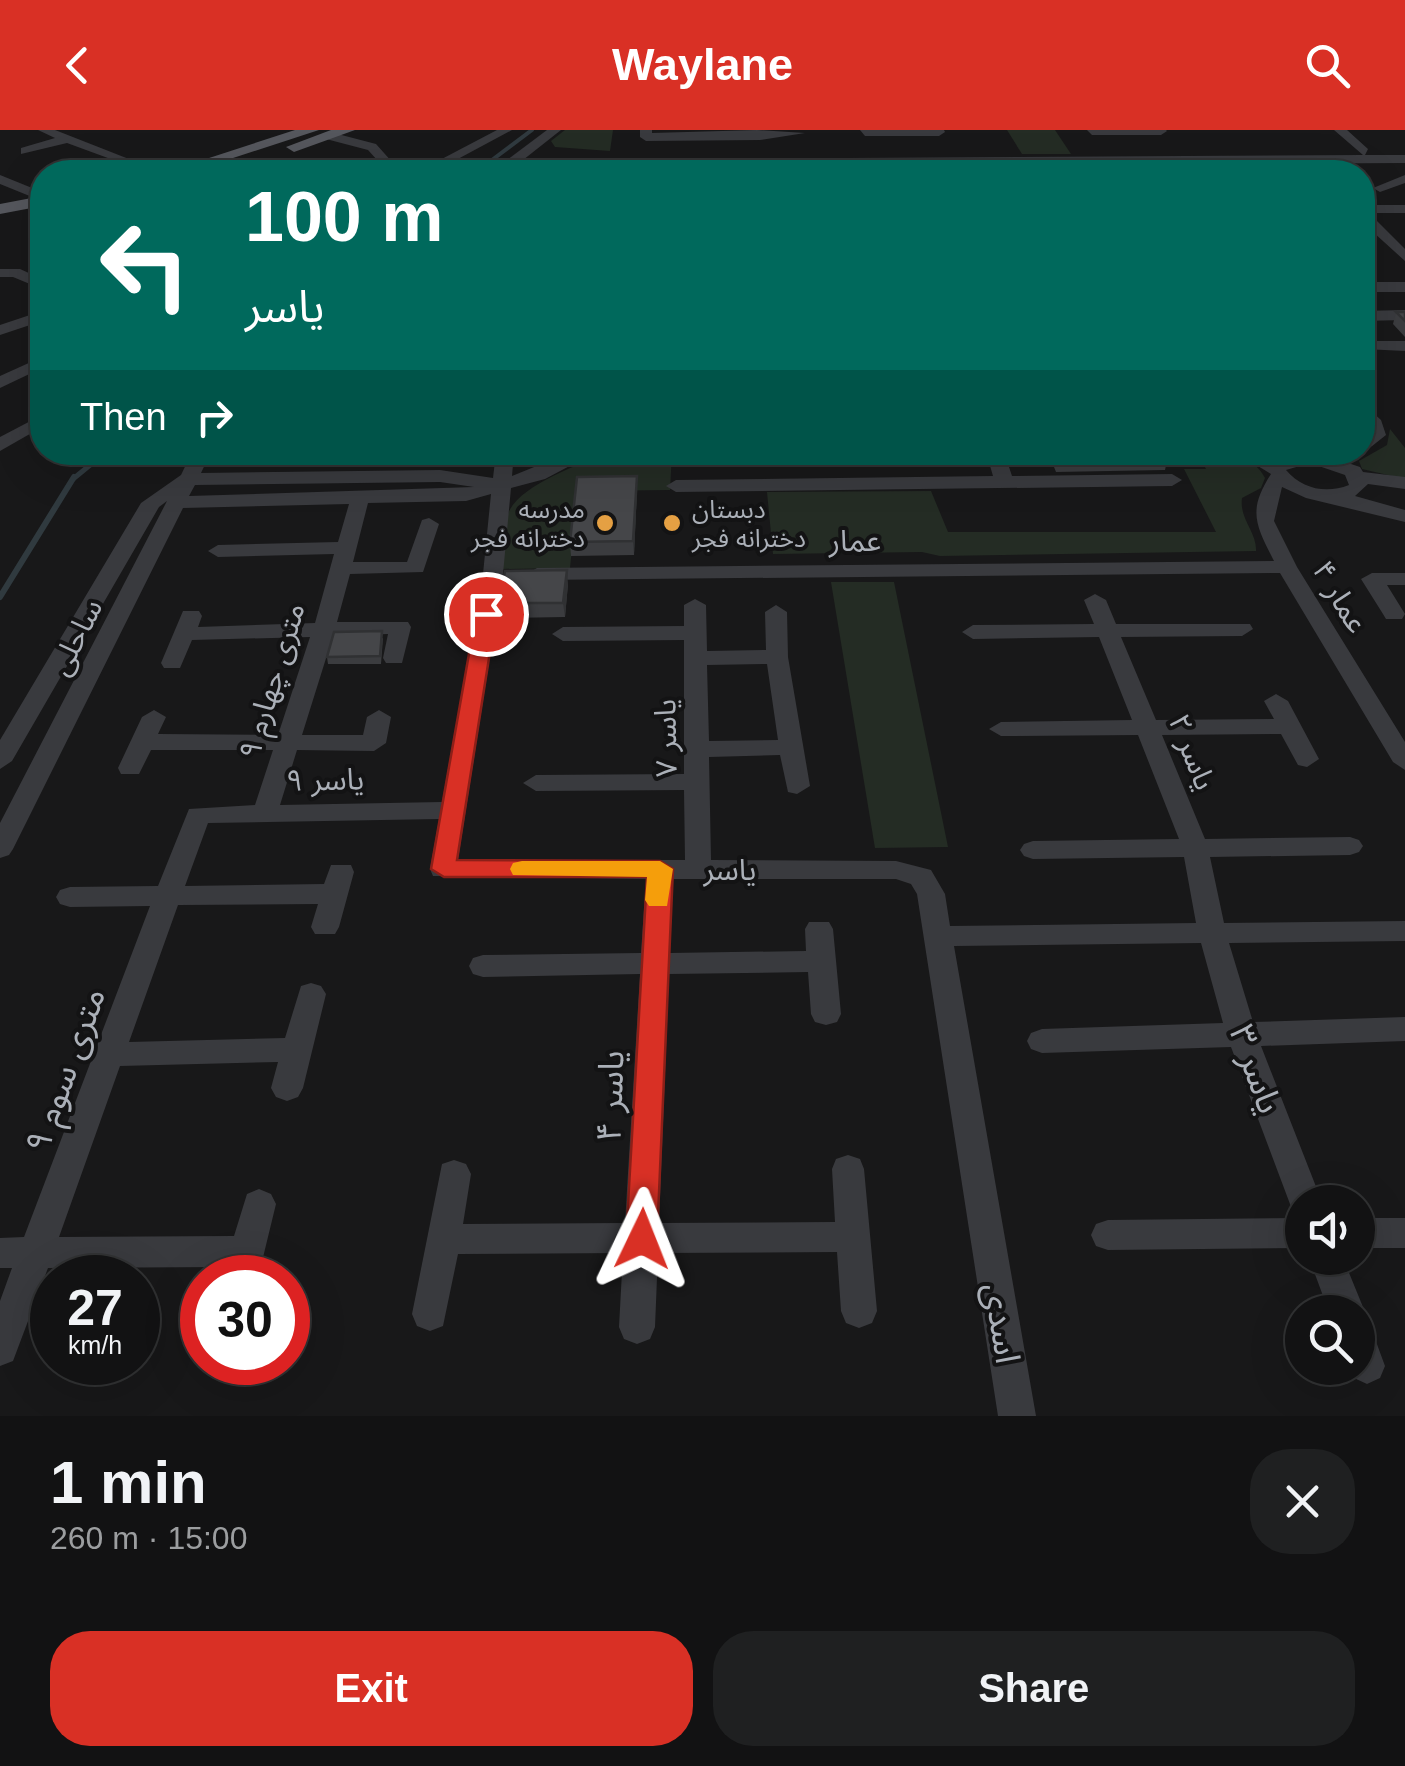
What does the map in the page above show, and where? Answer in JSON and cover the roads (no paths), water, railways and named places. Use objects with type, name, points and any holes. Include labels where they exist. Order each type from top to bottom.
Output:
[{"type":"main road","points":[[213,160],[312,130]]},
{"type":"main road","points":[[252,160],[338,133]]},
{"type":"main road","points":[[0,209],[30,202]]},
{"type":"main road","points":[[0,220],[30,214]]},
{"type":"street","points":[[44,130],[124,160]]},
{"type":"street","points":[[449,160],[506,130]]},
{"type":"street","points":[[516,160],[555,130]]},
{"type":"street","points":[[646,130],[646,137],[685,133],[799,134]]},
{"type":"street","points":[[1340,130],[1364,152]]},
{"type":"street","points":[[865,134],[938,131],[948,154]]},
{"type":"street","points":[[1092,133],[1160,131],[1179,153]]},
{"type":"street","points":[[338,133],[372,148],[384,160]]},
{"type":"street","points":[[760,133],[763,154]]},
{"type":"street","points":[[25,150],[67,139]]},
{"type":"street","points":[[458,155],[1405,151]]},
{"type":"street","points":[[1375,160],[1405,160]]},
{"type":"street","points":[[0,179],[30,193]]},
{"type":"street","points":[[1380,188],[1405,179]]},
{"type":"street","points":[[1375,210],[1405,209]]},
{"type":"street","points":[[1375,224],[1405,258]]},
{"type":"street","points":[[0,273],[14,272],[30,279]]},
{"type":"street","points":[[1375,287],[1405,287]]},
{"type":"street","points":[[1375,316],[1405,315]]},
{"type":"street","points":[[0,330],[30,320]]},
{"type":"street","points":[[1375,347],[1405,346]]},
{"type":"street","points":[[0,384],[30,368]]},
{"type":"street","points":[[0,445],[30,427]]},
{"type":"street","name":"ساحلی","points":[[0,848],[196,465]]},
{"type":"street","points":[[453,810],[493,574],[504,465]]},
{"type":"street","points":[[179,502],[466,495],[561,465]]},
{"type":"street","points":[[999,465],[1004,481]]},
{"type":"street","points":[[1287,567],[1264,521],[1270,492],[1291,465]]},
{"type":"street","points":[[1293,465],[1292,486],[1405,516]]},
{"type":"street","points":[[1343,465],[1358,477],[1405,483]]},
{"type":"street","points":[[0,760],[151,502],[188,480],[440,476],[502,485]]},
{"type":"street","points":[[1264,521],[1287,501],[1350,492],[1357,488],[1358,477]]},
{"type":"street","points":[[676,486],[1172,480]]},
{"type":"street","name":"۹ متری چهارم","points":[[265,813],[324,629],[360,498]]},
{"type":"street","points":[[218,551],[342,558],[416,568],[429,524]]},
{"type":"street","name":"عمار","points":[[493,574],[1287,567]]},
{"type":"street","name":"عمار ۴","points":[[1287,567],[1405,762]]},
{"type":"street","points":[[1394,614],[1372,579],[1405,580]]},
{"type":"street","name":"یاسر ۲","points":[[1094,600],[1196,847],[1212,932]]},
{"type":"street","name":"یاسر ۷","points":[[695,605],[698,870]]},
{"type":"street","points":[[776,612],[778,657],[796,786]]},
{"type":"street","points":[[172,663],[187,625],[400,628],[394,658]]},
{"type":"street","points":[[973,632],[1242,629]]},
{"type":"street","points":[[562,634],[697,645],[778,657]]},
{"type":"street","points":[[1276,700],[1307,758]]},
{"type":"street","points":[[130,768],[154,717]]},
{"type":"street","points":[[144,742],[374,743],[379,717]]},
{"type":"street","points":[[1001,729],[1290,726]]},
{"type":"street","points":[[699,749],[791,748]]},
{"type":"street","points":[[536,784],[700,782]]},
{"type":"street","name":"یاسر ۹","points":[[198,815],[453,810]]},
{"type":"street","name":"یاسر","points":[[453,810],[444,869],[896,870],[921,877],[931,894],[938,936]]},
{"type":"street","name":"۹ متری سوم","points":[[0,1348],[198,815]]},
{"type":"street","points":[[1033,850],[1350,846]]},
{"type":"street","name":"یاسر ۴","points":[[638,1327],[660,869]]},
{"type":"street","points":[[70,896],[170,895],[337,883],[325,927]]},
{"type":"street","points":[[819,930],[826,1014]]},
{"type":"street","points":[[938,936],[1405,931]]},
{"type":"street","name":"یاسر ۳","points":[[1212,932],[1241,1032],[1300,1185]]},
{"type":"street","name":"اسدی","points":[[938,936],[1017,1416]]},
{"type":"street","points":[[483,966],[820,962]]},
{"type":"street","points":[[287,1088],[311,994]]},
{"type":"street","points":[[1042,1041],[1405,1029]]},
{"type":"street","points":[[110,1054],[297,1050]]},
{"type":"street","points":[[848,1168],[859,1311]]},
{"type":"street","points":[[430,1314],[454,1174]]},
{"type":"street","points":[[245,1255],[259,1204]]},
{"type":"street","points":[[1375,1232],[1405,1232]]},
{"type":"street","points":[[1108,1235],[1285,1233]]},
{"type":"street","points":[[444,1239],[852,1237]]},
{"type":"street","points":[[0,1253],[180,1260]]},
{"type":"waterway","points":[[492,160],[532,130]]},
{"type":"waterway","points":[[73,479],[90,465]]},
{"type":"waterway","points":[[0,597],[74,477]]},
{"type":"place","name":"مدرسه دخترانه فجر","points":[[605,523]]},
{"type":"place","name":"دبستان دخترانه فجر","points":[[672,523]]}]
